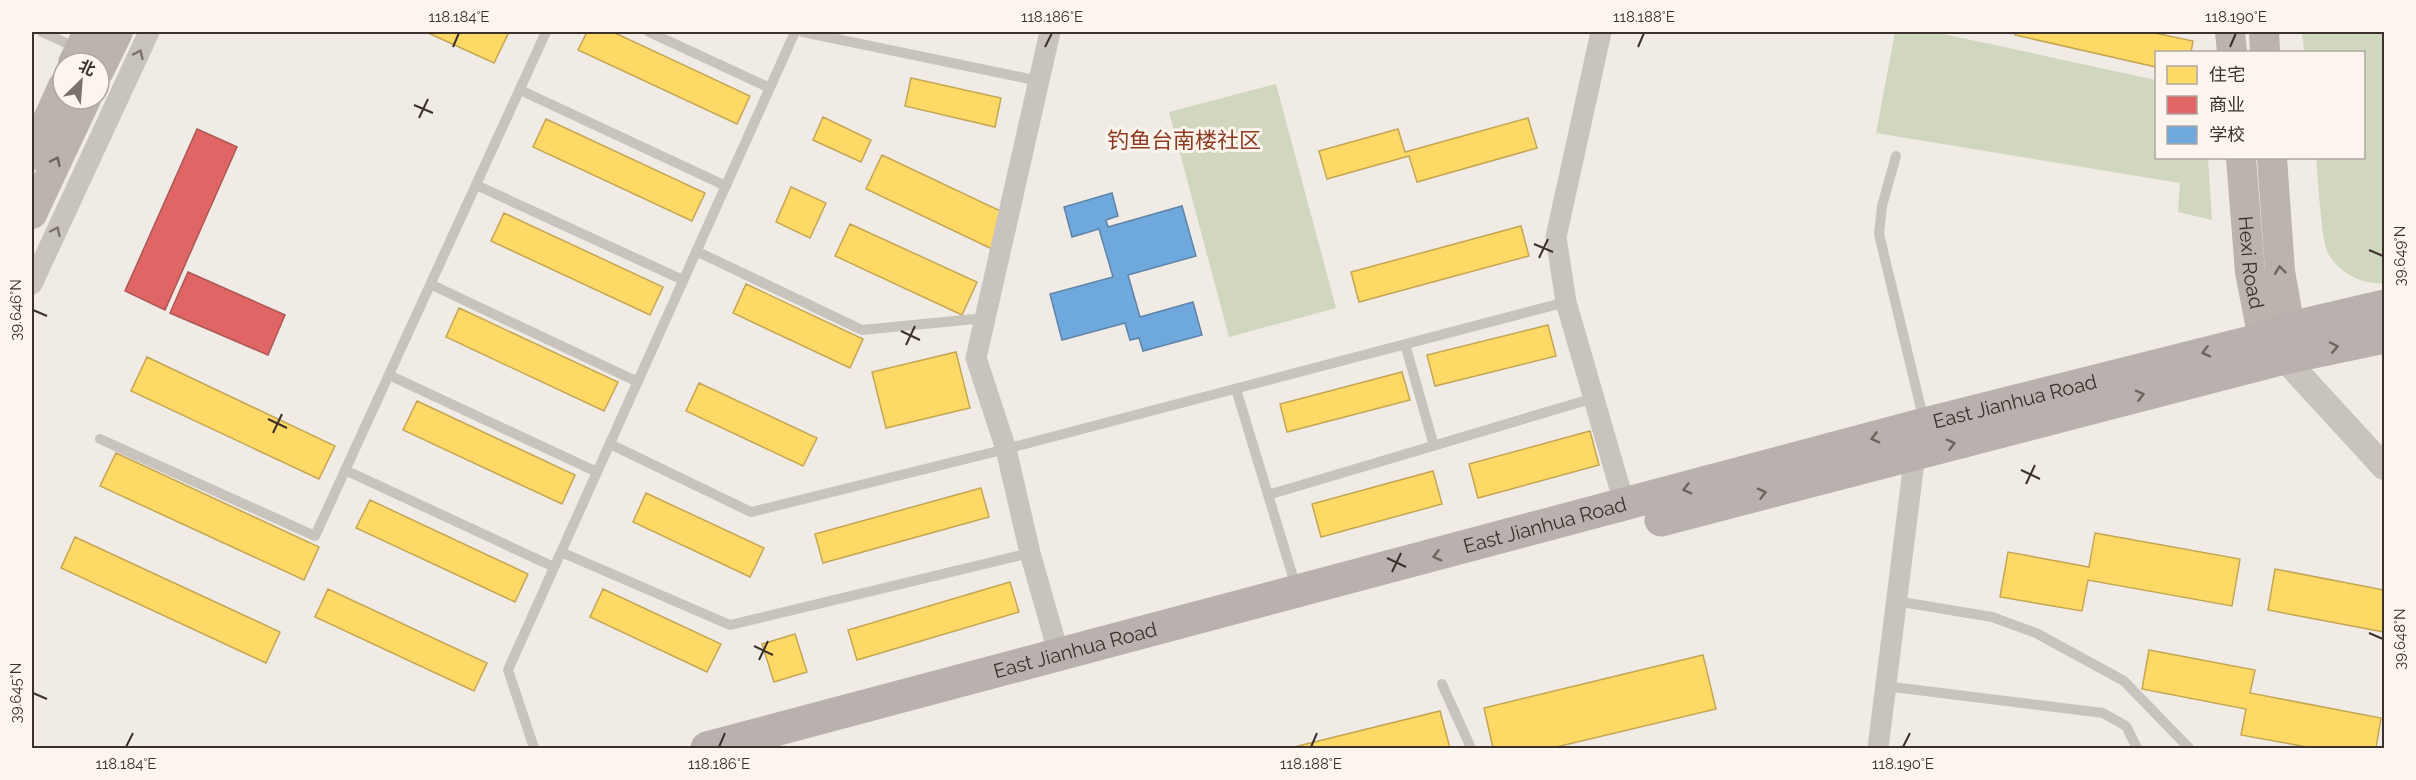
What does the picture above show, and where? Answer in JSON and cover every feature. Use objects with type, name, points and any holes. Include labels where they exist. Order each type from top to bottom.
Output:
[{"type":"main road","points":[[109,51],[118,32]]},
{"type":"main road","points":[[2230,32],[2232,51]]},
{"type":"main road","points":[[2264,32],[2265,51]]},
{"type":"main road","points":[[35,137],[51,108]]},
{"type":"main road","points":[[32,214],[80,111]]},
{"type":"main road","name":"Hexi Road","points":[[2241,159],[2250,272],[2279,341]]},
{"type":"main road","name":"Hexi Road","points":[[2272,159],[2280,271],[2279,341]]},
{"type":"main road","name":"East Jianhua Road","points":[[792,748],[2279,341],[2385,306]]},
{"type":"main road","name":"East Jianhua Road","points":[[2279,341],[2385,337]]},
{"type":"main road","name":"East Jianhua Road","points":[[707,748],[1625,506],[1919,439]]},
{"type":"street","points":[[32,284],[150,32]]},
{"type":"street","points":[[1050,32],[976,358],[1006,449],[1030,553],[1059,655]]},
{"type":"street","points":[[1601,32],[1556,237],[1566,302],[1625,506]]},
{"type":"street","points":[[2279,341],[2385,467]]},
{"type":"street","points":[[1878,748],[1919,439]]},
{"type":"lane","points":[[42,32],[80,48]]},
{"type":"lane","points":[[100,439],[315,536],[546,32]]},
{"type":"lane","points":[[649,32],[770,88]]},
{"type":"lane","points":[[534,748],[508,670],[795,32]]},
{"type":"lane","points":[[803,32],[1039,81]]},
{"type":"lane","points":[[520,90],[726,186]]},
{"type":"lane","points":[[1896,156],[1882,206],[1879,234],[1919,439]]},
{"type":"lane","points":[[477,185],[683,280]]},
{"type":"lane","points":[[696,251],[862,330],[985,318]]},
{"type":"lane","points":[[432,285],[638,382]]},
{"type":"lane","points":[[610,444],[751,512],[1006,449],[1566,302]]},
{"type":"lane","points":[[1405,344],[1434,446]]},
{"type":"lane","points":[[389,375],[597,472]]},
{"type":"lane","points":[[1236,389],[1297,592]]},
{"type":"lane","points":[[1268,495],[1594,398]]},
{"type":"lane","points":[[345,470],[554,567]]},
{"type":"lane","points":[[561,552],[730,625],[1030,553]]},
{"type":"lane","points":[[1896,601],[1992,617],[2036,633],[2124,681],[2190,748]]},
{"type":"lane","points":[[1442,684],[1471,748]]},
{"type":"lane","points":[[1885,686],[2103,713],[2126,726],[2137,748]]},
{"type":"green space","points":[[1895,32],[1934,32],[2155,80],[2155,159],[2208,159],[2212,220],[2178,212],[2180,183],[1876,133]]},
{"type":"green space","points":[[2302,32],[2384,32],[2384,283],[2367,282],[2351,276],[2337,265],[2327,251],[2323,233],[2316,159],[2365,159],[2365,51],[2304,51]]},
{"type":"green space","points":[[1276,84],[1336,308],[1229,337],[1169,112]]},
{"type":"building: 住宅","points":[[426,32],[509,32],[494,63]]},
{"type":"building: 住宅","points":[[587,32],[613,32],[750,96],[737,124],[578,50]]},
{"type":"building: 住宅","points":[[2016,32],[2150,32],[2193,41],[2191,51],[2155,51],[2155,67],[2015,35]]},
{"type":"building: 住宅","points":[[911,78],[1001,98],[995,127],[905,106]]},
{"type":"building: 住宅","points":[[823,117],[871,140],[861,162],[813,140]]},
{"type":"building: 住宅","points":[[1528,118],[1537,148],[1417,182],[1409,156],[1327,179],[1319,151],[1398,129],[1405,152]]},
{"type":"building: 住宅","points":[[546,119],[705,193],[692,221],[533,147]]},
{"type":"building: 住宅","points":[[882,155],[1009,215],[992,249],[866,189]]},
{"type":"building: 住宅","points":[[791,187],[826,203],[810,238],[776,222]]},
{"type":"building: 住宅","points":[[504,213],[663,287],[650,315],[491,241]]},
{"type":"building: 住宅","points":[[850,224],[977,282],[962,315],[835,256]]},
{"type":"building: 住宅","points":[[1521,226],[1529,256],[1359,302],[1351,272]]},
{"type":"building: 住宅","points":[[746,284],[863,339],[850,368],[733,313]]},
{"type":"building: 住宅","points":[[459,308],[618,382],[604,411],[446,337]]},
{"type":"building: 住宅","points":[[1548,325],[1556,356],[1435,386],[1427,355]]},
{"type":"building: 住宅","points":[[956,352],[970,408],[886,428],[872,372]]},
{"type":"building: 住宅","points":[[147,357],[335,446],[319,479],[131,391]]},
{"type":"building: 住宅","points":[[1402,372],[1410,400],[1287,432],[1280,404]]},
{"type":"building: 住宅","points":[[699,383],[817,438],[803,466],[686,411]]},
{"type":"building: 住宅","points":[[417,401],[575,475],[562,504],[403,430]]},
{"type":"building: 住宅","points":[[1590,431],[1599,465],[1478,498],[1469,464]]},
{"type":"building: 住宅","points":[[116,453],[319,547],[304,580],[100,486]]},
{"type":"building: 住宅","points":[[1433,471],[1442,504],[1321,537],[1312,504]]},
{"type":"building: 住宅","points":[[981,488],[989,517],[823,563],[815,534]]},
{"type":"building: 住宅","points":[[646,493],[764,548],[750,577],[633,522]]},
{"type":"building: 住宅","points":[[370,500],[528,574],[515,602],[356,528]]},
{"type":"building: 住宅","points":[[2095,533],[2240,559],[2232,606],[2088,580],[2082,611],[2000,597],[2008,552],[2089,567]]},
{"type":"building: 住宅","points":[[75,537],[280,632],[266,663],[61,568]]},
{"type":"building: 住宅","points":[[2275,569],[2384,590],[2384,632],[2268,610]]},
{"type":"building: 住宅","points":[[1010,582],[1019,612],[857,660],[848,630]]},
{"type":"building: 住宅","points":[[328,589],[487,663],[474,691],[315,617]]},
{"type":"building: 住宅","points":[[603,589],[721,644],[707,672],[590,617]]},
{"type":"building: 住宅","points":[[795,634],[807,672],[774,682],[762,644]]},
{"type":"building: 住宅","points":[[2149,650],[2255,670],[2250,693],[2381,718],[2376,748],[2313,748],[2241,735],[2246,709],[2142,689]]},
{"type":"building: 住宅","points":[[1703,655],[1716,709],[1552,748],[1493,748],[1484,708]]},
{"type":"building: 住宅","points":[[1440,711],[1450,748],[1290,748]]},
{"type":"building: 商业","points":[[197,129],[237,147],[165,310],[125,291]]},
{"type":"building: 商业","points":[[188,272],[285,315],[268,355],[170,313]]},
{"type":"building: 学校","points":[[1112,193],[1118,216],[1106,220],[1108,227],[1182,206],[1196,256],[1128,275],[1140,317],[1193,302],[1202,335],[1143,351],[1139,338],[1130,340],[1125,323],[1062,340],[1050,294],[1113,277],[1099,229],[1072,237],[1064,207]]},
{"type":"district","name":"钓鱼台南楼社区","points":[[1184,140]]}]
